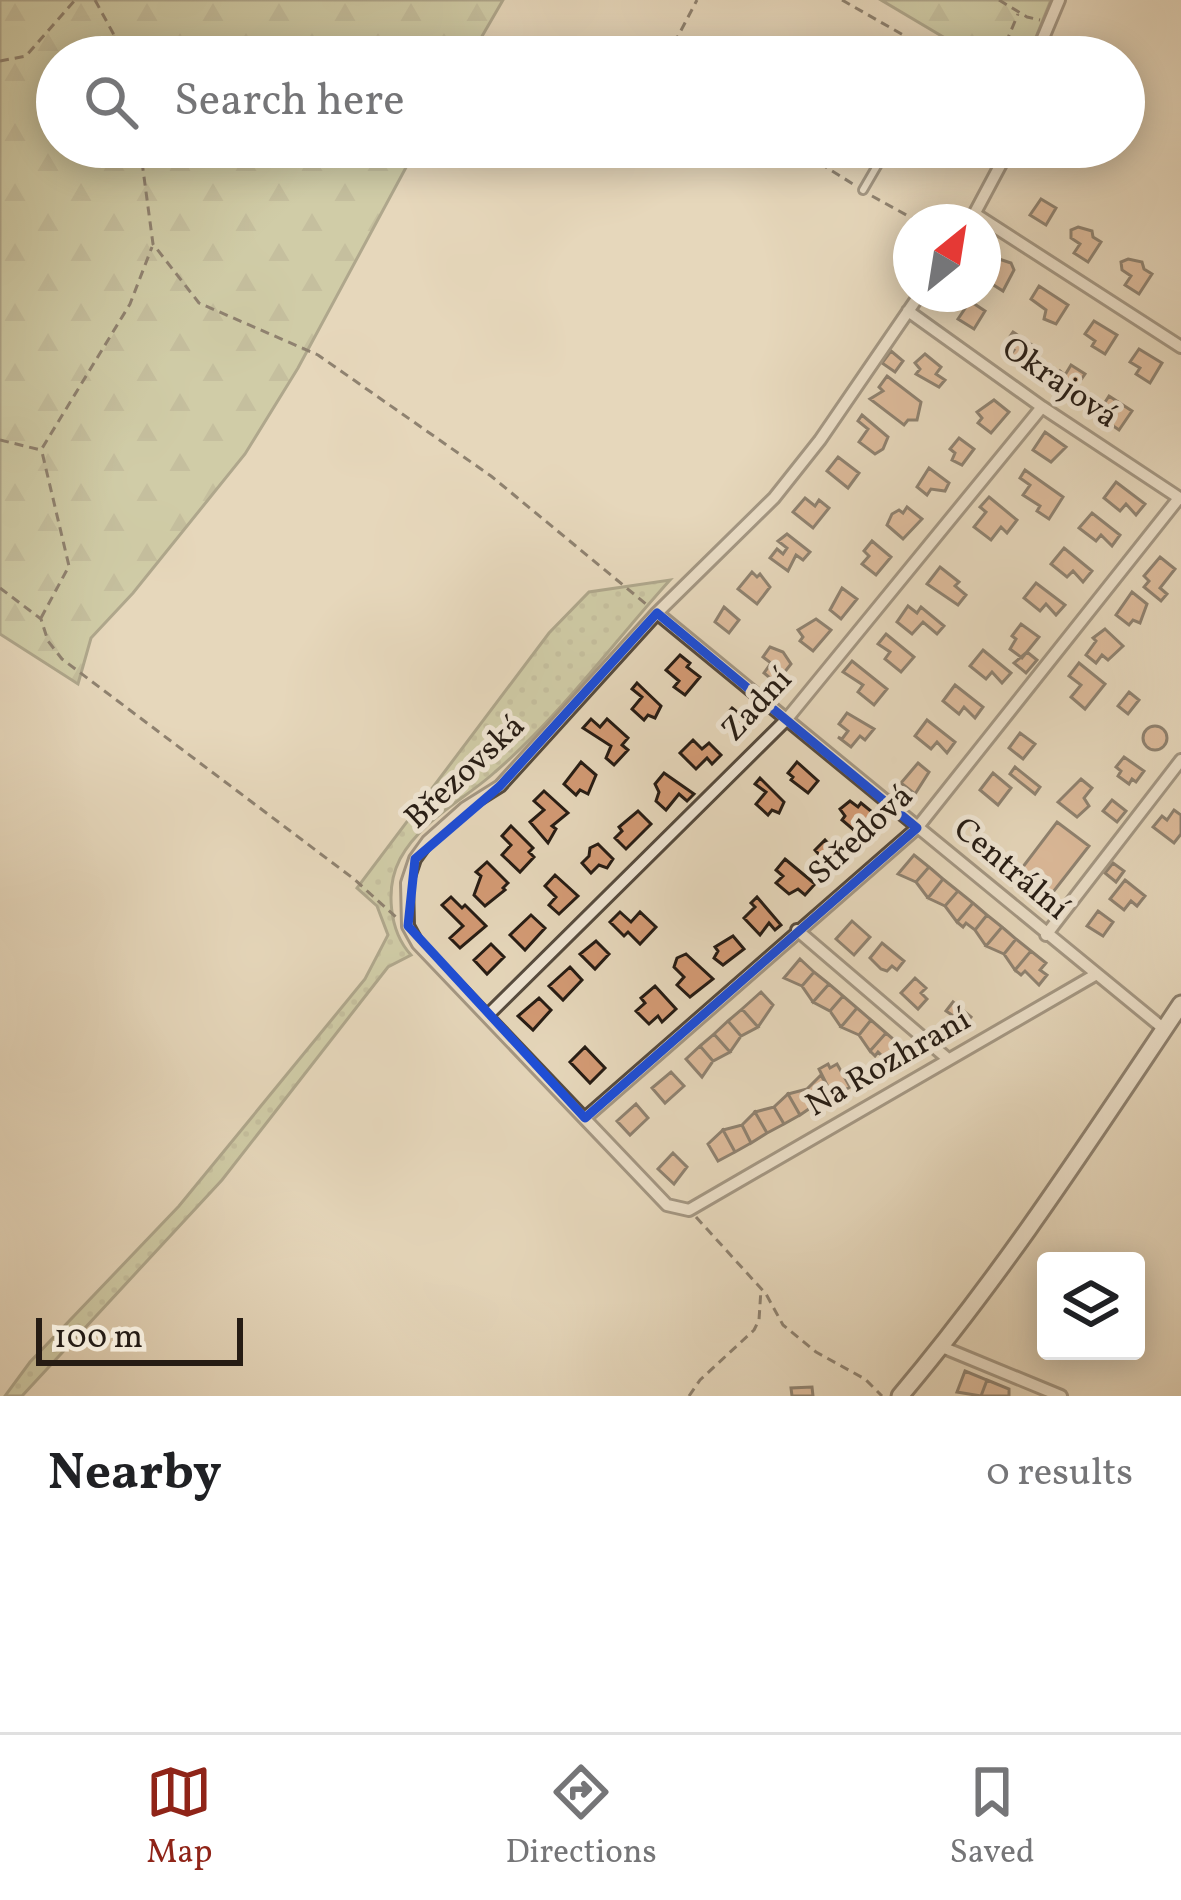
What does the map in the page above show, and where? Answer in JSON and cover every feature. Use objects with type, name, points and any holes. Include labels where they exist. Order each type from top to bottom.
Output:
[{"type":"street","points":[[1044,36],[1059,0]]},
{"type":"street","points":[[980,204],[1001,168]]},
{"type":"street","points":[[1001,236],[1181,347]]},
{"type":"street","name":"Březovská","points":[[408,926],[407,883],[428,841],[465,808],[500,786],[657,613],[774,498],[907,312]]},
{"type":"street","name":"Okrajová","points":[[909,312],[1180,499]]},
{"type":"street","name":"Zadní","points":[[487,1016],[786,720],[1042,407]]},
{"type":"street","name":"Středová","points":[[585,1118],[917,828],[1180,499]]},
{"type":"street","name":"Centrální","points":[[657,613],[1164,1029]]},
{"type":"street","points":[[1046,934],[1181,760]]},
{"type":"street","points":[[408,926],[418,944],[667,1204],[689,1210]]},
{"type":"street","points":[[797,930],[948,1060]]},
{"type":"street","name":"Na Rozhraní","points":[[689,1210],[1095,975]]},
{"type":"street","points":[[900,1396],[942,1347],[1059,1187],[1181,1004]]},
{"type":"street","points":[[942,1347],[1061,1396]]},
{"type":"lane","points":[[862,190],[875,168]]},
{"type":"path","points":[[44,36],[75,0]]},
{"type":"path","points":[[94,0],[114,36]]},
{"type":"path","points":[[678,36],[697,0]]},
{"type":"path","points":[[842,0],[904,36]]},
{"type":"path","points":[[999,0],[1049,21]]},
{"type":"path","points":[[1009,36],[1019,12]]},
{"type":"path","points":[[0,61],[26,56],[36,45]]},
{"type":"path","points":[[40,619],[70,566],[41,449],[130,304],[153,244],[143,168]]},
{"type":"path","points":[[153,244],[199,303],[318,355],[491,476],[657,613]]},
{"type":"path","points":[[0,440],[41,449]]},
{"type":"path","points":[[0,588],[40,619],[47,640],[62,659],[318,851],[408,926]]},
{"type":"path","points":[[689,1210],[761,1287],[783,1325],[816,1352],[866,1379],[882,1396]]},
{"type":"path","points":[[688,1396],[754,1330],[761,1287]]},
{"type":"highlighted area","points":[[657,613],[917,828],[585,1118],[408,926],[415,859],[500,786]]},
{"type":"green space","points":[[0,0],[503,0],[482,36],[36,36],[36,168],[406,168],[298,368],[245,454],[91,638],[78,684],[0,634]]},
{"type":"green space","points":[[881,0],[1051,0],[1036,36],[942,36]]},
{"type":"green space","points":[[670,580],[542,727],[409,845],[395,870],[391,896],[398,934],[411,955],[388,967],[222,1180],[22,1396],[5,1396],[30,1362],[179,1206],[365,979],[388,935],[377,906],[357,888],[549,633],[589,592]]},
{"type":"building","points":[[1041,199],[1056,208],[1046,225],[1030,215]]},
{"type":"building","points":[[1071,230],[1092,231],[1101,242],[1088,262],[1074,253],[1080,244],[1071,238]]},
{"type":"building","points":[[1001,260],[1011,263],[1014,270],[1003,291]]},
{"type":"building","points":[[1121,262],[1142,262],[1152,274],[1139,294],[1125,285],[1131,276],[1122,270]]},
{"type":"building","points":[[1039,286],[1068,305],[1056,324],[1044,319],[1046,310],[1031,299]]},
{"type":"building","points":[[963,312],[984,312],[974,329],[958,319]]},
{"type":"building","points":[[1094,321],[1117,335],[1105,354],[1085,334]]},
{"type":"building","points":[[1013,332],[1035,347],[1027,369],[1009,357],[1014,350],[1004,345]]},
{"type":"building","points":[[1139,349],[1162,363],[1150,383],[1136,374],[1140,368],[1130,362]]},
{"type":"building","points":[[891,351],[903,361],[895,372],[882,363]]},
{"type":"building","points":[[925,354],[941,367],[936,374],[945,380],[939,387],[916,374],[920,369],[915,363]]},
{"type":"building","points":[[1071,365],[1085,374],[1069,397],[1051,384]]},
{"type":"building","points":[[887,376],[921,402],[917,420],[904,425],[870,399],[883,391],[879,387]]},
{"type":"building","points":[[1109,396],[1132,411],[1119,430],[1100,410]]},
{"type":"building","points":[[994,400],[1009,412],[991,433],[978,423],[982,418],[977,412]]},
{"type":"building","points":[[862,415],[888,437],[875,454],[859,442],[868,429],[858,421]]},
{"type":"building","points":[[1045,432],[1066,447],[1051,462],[1033,450]]},
{"type":"building","points":[[959,438],[974,449],[962,465],[952,460],[955,453],[950,449]]},
{"type":"building","points":[[838,457],[859,473],[848,488],[827,471]]},
{"type":"building","points":[[929,468],[949,483],[945,491],[931,489],[927,495],[917,487]]},
{"type":"building","points":[[1025,470],[1063,497],[1049,519],[1023,495],[1030,485],[1020,478]]},
{"type":"building","points":[[1116,482],[1145,504],[1136,515],[1126,504],[1120,511],[1104,498]]},
{"type":"building","points":[[989,497],[1017,520],[1007,533],[1001,527],[991,540],[974,527],[986,512],[980,507]]},
{"type":"building","points":[[805,498],[829,508],[813,528],[793,512]]},
{"type":"building","points":[[907,507],[922,519],[903,539],[887,525],[892,514],[903,513]]},
{"type":"building","points":[[1092,513],[1120,535],[1112,546],[1101,535],[1096,541],[1079,528]]},
{"type":"building","points":[[787,534],[810,552],[803,560],[796,555],[788,571],[770,558],[777,549],[783,554],[787,548],[778,541]]},
{"type":"building","points":[[872,541],[891,557],[876,575],[862,564]]},
{"type":"building","points":[[1064,548],[1092,571],[1083,582],[1073,571],[1067,577],[1051,564]]},
{"type":"building","points":[[1160,557],[1175,569],[1160,588],[1167,594],[1161,601],[1144,587],[1149,581],[1144,576]]},
{"type":"building","points":[[940,567],[959,582],[955,586],[966,595],[958,605],[927,584]]},
{"type":"building","points":[[752,572],[770,587],[757,604],[738,589]]},
{"type":"building","points":[[1036,583],[1065,605],[1056,615],[1046,604],[1040,611],[1024,598]]},
{"type":"building","points":[[842,588],[857,599],[841,619],[830,610]]},
{"type":"building","points":[[1132,592],[1147,604],[1140,623],[1133,620],[1129,625],[1116,615]]},
{"type":"building","points":[[908,606],[917,613],[921,607],[944,626],[937,634],[923,622],[912,634],[897,622]]},
{"type":"building","points":[[724,607],[739,620],[729,633],[715,622]]},
{"type":"building","points":[[816,619],[831,630],[813,651],[800,641],[803,637],[798,630]]},
{"type":"building","points":[[1021,624],[1039,637],[1022,658],[1010,649]]},
{"type":"building","points":[[1105,629],[1123,646],[1108,660],[1102,655],[1096,663],[1086,655],[1096,641],[1093,638]]},
{"type":"building","points":[[886,634],[914,657],[901,672],[885,659],[890,652],[878,644]]},
{"type":"building","points":[[770,647],[783,652],[791,664],[776,683],[764,673],[771,663],[763,657]]},
{"type":"building","points":[[983,650],[1011,673],[1002,683],[992,672],[986,679],[970,666]]},
{"type":"building","points":[[1027,652],[1037,660],[1026,673],[1014,663]]},
{"type":"building","points":[[680,655],[700,677],[685,695],[674,687],[679,681],[666,670]]},
{"type":"building","points":[[852,661],[887,689],[874,705],[858,692],[863,685],[843,672]]},
{"type":"building","points":[[1079,663],[1105,684],[1085,709],[1071,697],[1081,685],[1069,676]]},
{"type":"building","points":[[637,683],[661,706],[655,718],[648,715],[644,720],[632,709],[642,697],[632,689]]},
{"type":"building","points":[[955,685],[983,707],[975,718],[964,707],[959,714],[943,701]]},
{"type":"building","points":[[1129,692],[1139,700],[1128,714],[1118,706]]},
{"type":"building","points":[[732,708],[749,722],[739,735],[721,721]]},
{"type":"building","points":[[847,713],[874,729],[851,747],[838,737],[842,739],[848,731],[839,724]]},
{"type":"building","points":[[591,719],[600,727],[607,719],[628,738],[622,745],[628,750],[614,765],[606,758],[611,746],[583,728]]},
{"type":"building","points":[[927,720],[955,742],[947,753],[937,742],[931,749],[915,736]]},
{"type":"building","points":[[1155,726],[1167,738],[1155,750],[1143,738]]},
{"type":"building","points":[[1020,733],[1035,744],[1023,759],[1009,748]]},
{"type":"building","points":[[693,740],[702,749],[709,743],[721,755],[712,764],[707,758],[696,769],[680,753]]},
{"type":"building","points":[[1124,757],[1144,771],[1136,782],[1132,779],[1129,784],[1118,776],[1121,771],[1116,767]]},
{"type":"building","points":[[581,762],[596,775],[588,794],[580,790],[576,795],[564,784]]},
{"type":"building","points":[[797,762],[818,781],[808,793],[788,773]]},
{"type":"building","points":[[918,763],[929,772],[915,794],[901,783]]},
{"type":"building","points":[[1015,767],[1040,787],[1035,794],[1010,774]]},
{"type":"building","points":[[664,773],[694,794],[687,801],[679,794],[666,810],[656,801],[655,784]]},
{"type":"building","points":[[993,773],[1011,788],[998,805],[980,790]]},
{"type":"building","points":[[760,778],[784,802],[779,813],[772,810],[768,815],[756,804],[766,792],[755,784]]},
{"type":"building","points":[[1081,779],[1092,788],[1084,798],[1089,806],[1077,817],[1058,802]]},
{"type":"building","points":[[544,791],[568,813],[552,826],[556,829],[548,843],[530,822],[544,810],[534,801]]},
{"type":"building","points":[[1112,800],[1126,811],[1117,822],[1103,811]]},
{"type":"building","points":[[850,801],[877,816],[866,830],[859,825],[855,831],[842,820],[845,816],[840,809]]},
{"type":"building","points":[[1174,810],[1181,815],[1181,834],[1174,843],[1153,827]]},
{"type":"building","points":[[638,811],[651,824],[626,849],[615,838],[622,831],[619,827]]},
{"type":"building","points":[[1057,822],[1089,846],[1050,896],[1019,872]]},
{"type":"building","points":[[511,826],[533,848],[529,852],[534,857],[520,872],[502,855],[511,845],[502,836]]},
{"type":"building","points":[[825,840],[841,857],[830,867],[815,850]]},
{"type":"building","points":[[598,844],[613,859],[607,868],[599,865],[591,873],[582,863]]},
{"type":"building","points":[[914,855],[929,867],[916,882],[898,874]]},
{"type":"building","points":[[785,859],[815,884],[805,895],[798,889],[789,894],[776,883],[783,876],[776,870]]},
{"type":"building","points":[[487,862],[508,883],[485,906],[474,895],[481,876],[476,872]]},
{"type":"building","points":[[1113,863],[1124,871],[1116,882],[1105,873]]},
{"type":"building","points":[[929,867],[943,879],[928,898],[916,882]]},
{"type":"building","points":[[555,875],[578,896],[559,914],[549,905],[556,897],[545,886]]},
{"type":"building","points":[[943,879],[958,891],[945,906],[928,898]]},
{"type":"building","points":[[1125,880],[1145,896],[1137,906],[1131,901],[1124,910],[1110,899]]},
{"type":"building","points":[[958,891],[973,903],[957,922],[945,906]]},
{"type":"building","points":[[451,897],[486,926],[460,948],[450,938],[463,926],[442,905]]},
{"type":"building","points":[[757,897],[781,925],[775,930],[769,923],[760,935],[744,918]]},
{"type":"building","points":[[973,903],[987,915],[975,930],[957,922]]},
{"type":"building","points":[[1098,911],[1113,922],[1103,936],[1087,926]]},
{"type":"building","points":[[620,912],[631,922],[640,912],[656,927],[640,944],[610,922]]},
{"type":"building","points":[[531,915],[545,928],[525,950],[510,935]]},
{"type":"building","points":[[987,915],[1002,927],[986,946],[975,930]]},
{"type":"building","points":[[852,921],[870,937],[854,955],[836,939]]},
{"type":"building","points":[[1002,927],[1016,939],[1004,954],[986,946]]},
{"type":"building","points":[[733,936],[744,949],[723,965],[714,958],[715,947]]},
{"type":"building","points":[[1016,939],[1031,951],[1015,970],[1004,954]]},
{"type":"building","points":[[596,941],[609,954],[595,969],[580,954]]},
{"type":"building","points":[[882,943],[904,961],[897,970],[892,966],[881,969],[870,958]]},
{"type":"building","points":[[491,944],[504,957],[487,974],[474,960]]},
{"type":"building","points":[[1031,951],[1046,963],[1040,970],[1047,975],[1039,985],[1025,971],[1021,975],[1015,970]]},
{"type":"building","points":[[686,954],[713,979],[690,997],[677,985],[684,977],[674,967],[677,958]]},
{"type":"building","points":[[800,959],[814,972],[802,986],[784,978]]},
{"type":"building","points":[[570,967],[582,980],[563,1000],[549,986]]},
{"type":"building","points":[[814,972],[829,984],[813,1002],[802,986]]},
{"type":"building","points":[[915,978],[926,988],[921,993],[927,999],[918,1009],[901,993]]},
{"type":"building","points":[[829,984],[843,996],[830,1011],[813,1002]]},
{"type":"building","points":[[655,986],[676,1009],[662,1022],[658,1016],[649,1024],[636,1011],[645,1003],[641,998]]},
{"type":"building","points":[[761,992],[773,1005],[758,1027],[742,1009]]},
{"type":"building","points":[[843,996],[857,1008],[841,1027],[830,1011]]},
{"type":"building","points":[[539,998],[551,1010],[533,1030],[518,1016]]},
{"type":"building","points":[[953,1002],[971,1017],[956,1035],[944,1024],[952,1015],[946,1011]]},
{"type":"building","points":[[857,1008],[871,1020],[859,1035],[841,1027]]},
{"type":"building","points":[[742,1009],[758,1027],[741,1036],[728,1021]]},
{"type":"building","points":[[871,1020],[886,1033],[870,1051],[859,1035]]},
{"type":"building","points":[[728,1021],[741,1036],[730,1052],[714,1034]]},
{"type":"building","points":[[886,1033],[900,1045],[894,1052],[901,1058],[893,1067],[878,1052],[875,1056],[870,1051]]},
{"type":"building","points":[[714,1034],[730,1052],[713,1061],[700,1046]]},
{"type":"building","points":[[700,1046],[713,1061],[702,1077],[686,1059]]},
{"type":"building","points":[[585,1047],[605,1068],[590,1083],[570,1062]]},
{"type":"building","points":[[828,1064],[830,1068],[837,1064],[850,1087],[833,1097],[819,1069]]},
{"type":"building","points":[[671,1072],[684,1086],[665,1103],[652,1088]]},
{"type":"building","points":[[821,1075],[833,1097],[816,1104],[807,1089]]},
{"type":"building","points":[[807,1089],[816,1104],[800,1115],[788,1094]]},
{"type":"building","points":[[788,1094],[800,1115],[784,1124],[774,1107]]},
{"type":"building","points":[[636,1104],[648,1118],[630,1135],[617,1121]]},
{"type":"building","points":[[774,1107],[784,1124],[767,1133],[755,1112]]},
{"type":"building","points":[[755,1112],[767,1133],[751,1143],[742,1125]]},
{"type":"building","points":[[742,1125],[751,1143],[735,1152],[723,1130]]},
{"type":"building","points":[[723,1130],[735,1152],[718,1161],[708,1144]]},
{"type":"building","points":[[673,1153],[687,1167],[674,1184],[658,1169]]},
{"type":"building","points":[[965,1371],[987,1380],[981,1396],[957,1392]]},
{"type":"building","points":[[987,1380],[1009,1389],[1009,1396],[981,1396]]},
{"type":"building","points":[[812,1387],[813,1396],[792,1396],[791,1388]]}]
